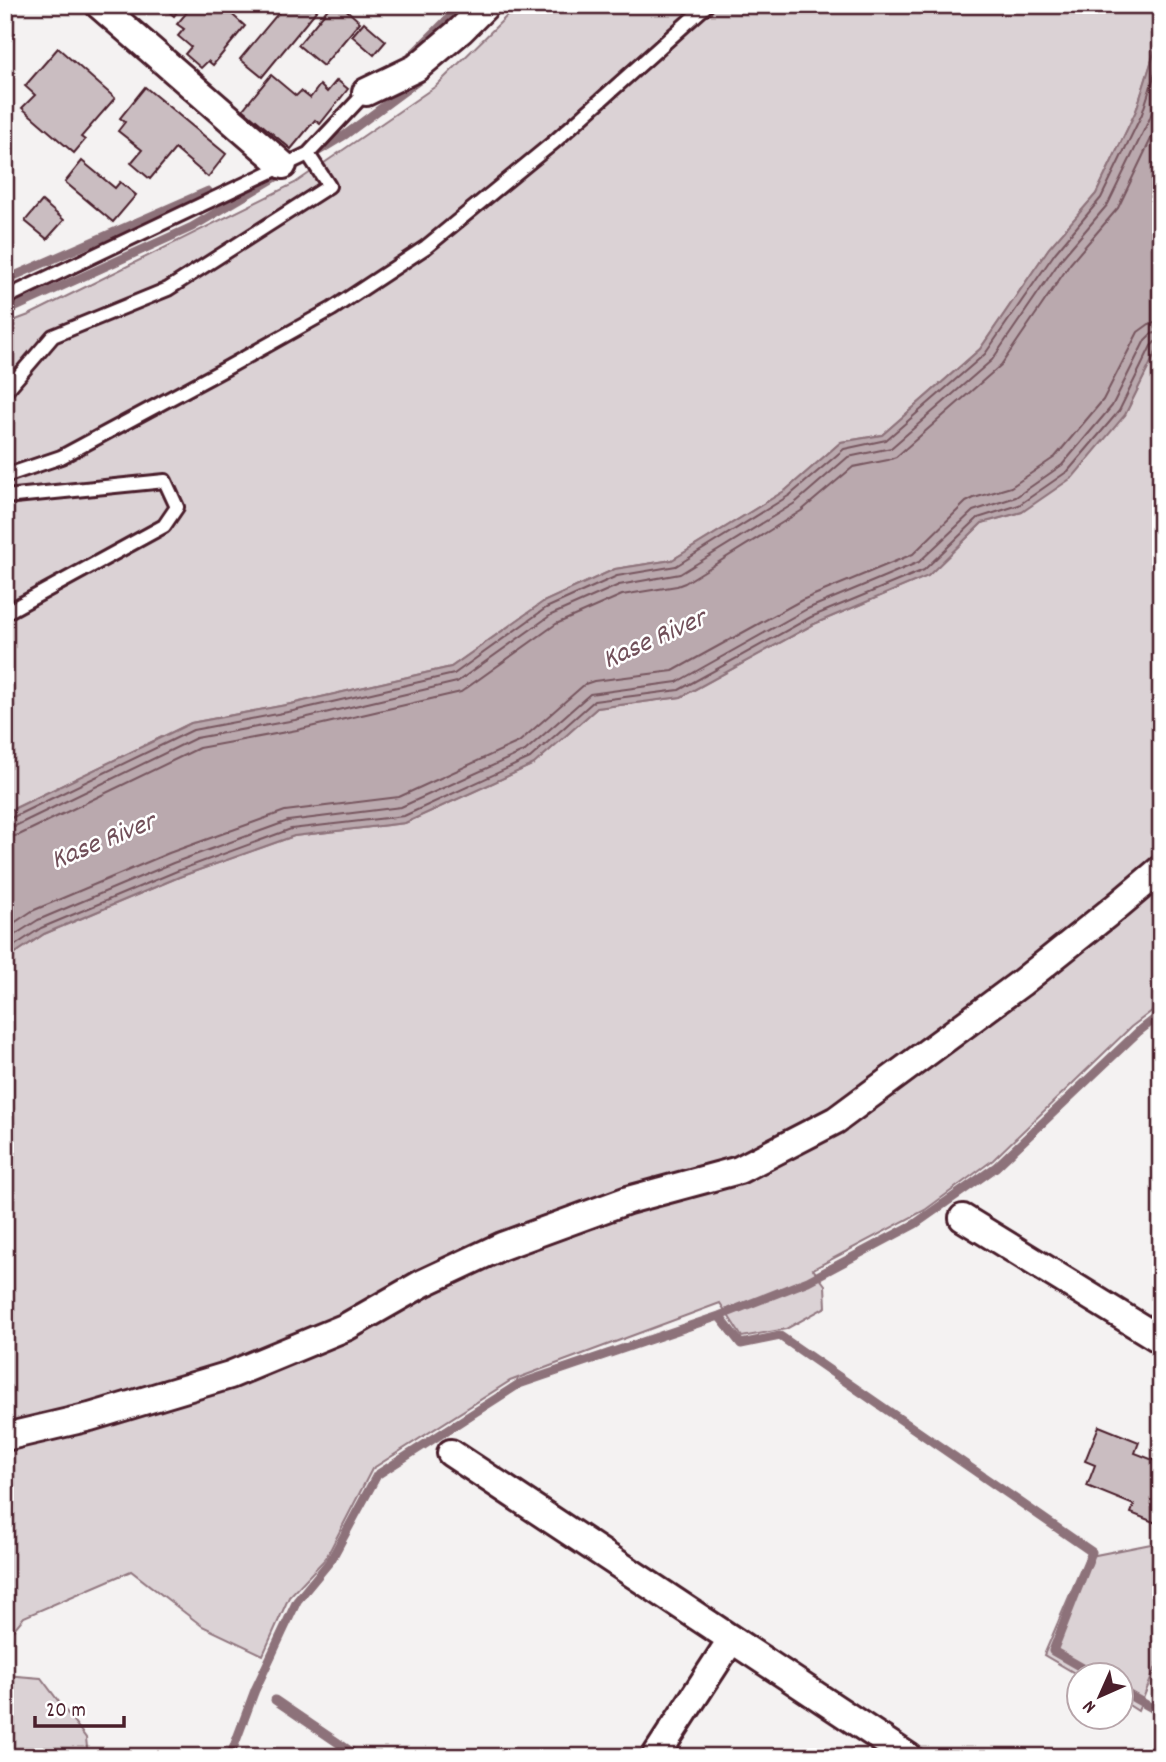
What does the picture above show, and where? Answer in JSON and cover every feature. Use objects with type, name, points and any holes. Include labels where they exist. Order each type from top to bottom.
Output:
[{"type":"street","points":[[99,5],[283,165]]},
{"type":"street","points":[[366,92],[416,68],[486,5]]},
{"type":"street","points":[[5,1437],[90,1417],[230,1375],[346,1327],[423,1283],[502,1246],[628,1200],[739,1170],[836,1121],[1021,983],[1161,869]]},
{"type":"street","points":[[963,1218],[1161,1340]]},
{"type":"street","points":[[452,1453],[909,1757]]},
{"type":"street","points":[[654,1757],[731,1640]]},
{"type":"lane","points":[[5,477],[61,457],[223,370],[332,309],[426,247],[554,142],[707,5]]},
{"type":"lane","points":[[5,298],[308,154],[366,92]]},
{"type":"lane","points":[[5,392],[53,337],[168,289],[328,186],[308,154]]},
{"type":"lane","points":[[5,497],[165,481],[177,507],[164,526],[5,613]]},
{"type":"shaded area","points":[[518,5],[1161,5],[1161,31],[1136,111],[1096,194],[1049,248],[980,349],[882,435],[841,442],[786,490],[672,560],[615,569],[543,602],[451,667],[291,704],[191,723],[5,813],[5,324],[29,315],[295,183],[436,86]]},
{"type":"shaded area","points":[[1161,342],[1161,1004],[1131,1027],[993,1160],[925,1210],[813,1269],[825,1285],[826,1307],[786,1329],[742,1337],[720,1303],[510,1381],[372,1469],[326,1558],[289,1597],[263,1655],[202,1626],[131,1571],[24,1617],[5,1640],[5,960],[44,934],[179,877],[294,836],[405,823],[534,764],[597,708],[681,697],[814,624],[928,576],[982,523],[1022,512],[1125,415]]},
{"type":"shaded area","points":[[1161,1542],[1161,1654],[1138,1711],[1134,1708],[1134,1660],[1064,1660],[1064,1667],[1044,1655],[1086,1557]]},
{"type":"shaded area","points":[[5,1675],[41,1678],[86,1738],[88,1757],[5,1757]]},
{"type":"water","name":"Kase River","points":[[1161,31],[1161,342],[1125,415],[1073,477],[1022,512],[982,523],[928,576],[814,624],[681,697],[597,708],[534,764],[405,823],[294,836],[179,877],[44,934],[5,960],[5,813],[191,723],[291,704],[451,667],[543,602],[615,569],[672,560],[786,490],[841,442],[882,435],[980,349],[1049,248],[1096,194],[1136,111]]},
{"type":"building","points":[[161,5],[182,5],[174,16]]},
{"type":"building","points":[[193,5],[231,5],[227,10],[245,26],[213,65],[208,61],[201,68],[185,54],[191,47],[178,36],[184,29],[177,24]]},
{"type":"building","points":[[285,5],[321,5],[262,77],[240,59]]},
{"type":"building","points":[[331,5],[341,5],[360,22],[323,66],[298,45]]},
{"type":"building","points":[[364,22],[386,41],[374,55],[352,36]]},
{"type":"building","points":[[58,48],[115,98],[81,137],[85,140],[74,153],[22,108],[35,95],[25,86]]},
{"type":"building","points":[[271,75],[296,96],[301,91],[310,98],[320,85],[327,92],[337,80],[348,89],[320,124],[315,120],[291,149],[243,109]]},
{"type":"building","points":[[145,87],[226,154],[208,177],[175,149],[150,179],[131,163],[142,150],[118,131],[125,122],[120,118]]},
{"type":"building","points":[[82,161],[115,188],[120,182],[136,195],[113,222],[65,182]]},
{"type":"building","points":[[42,201],[64,220],[47,239],[25,221]]},
{"type":"building","points":[[1099,1426],[1139,1442],[1135,1453],[1161,1463],[1158,1470],[1161,1472],[1161,1525],[1131,1513],[1134,1505],[1087,1486],[1095,1465],[1085,1461]]},
{"type":"waterway","points":[[411,56],[462,5]]},
{"type":"waterway","points":[[312,155],[345,135],[426,75]]},
{"type":"waterway","points":[[5,312],[192,227],[288,170]]},
{"type":"waterway","points":[[5,280],[208,191]]},
{"type":"waterway","points":[[230,1757],[255,1690],[297,1601],[331,1560],[377,1475],[519,1384],[719,1316],[808,1281],[915,1224],[996,1167],[1138,1032],[1161,1014]]},
{"type":"waterway","points":[[719,1316],[741,1344],[780,1336],[1092,1552],[1053,1651],[1069,1660]]},
{"type":"waterway","points":[[1134,1698],[1161,1713]]},
{"type":"waterway","points":[[275,1700],[359,1757]]}]
